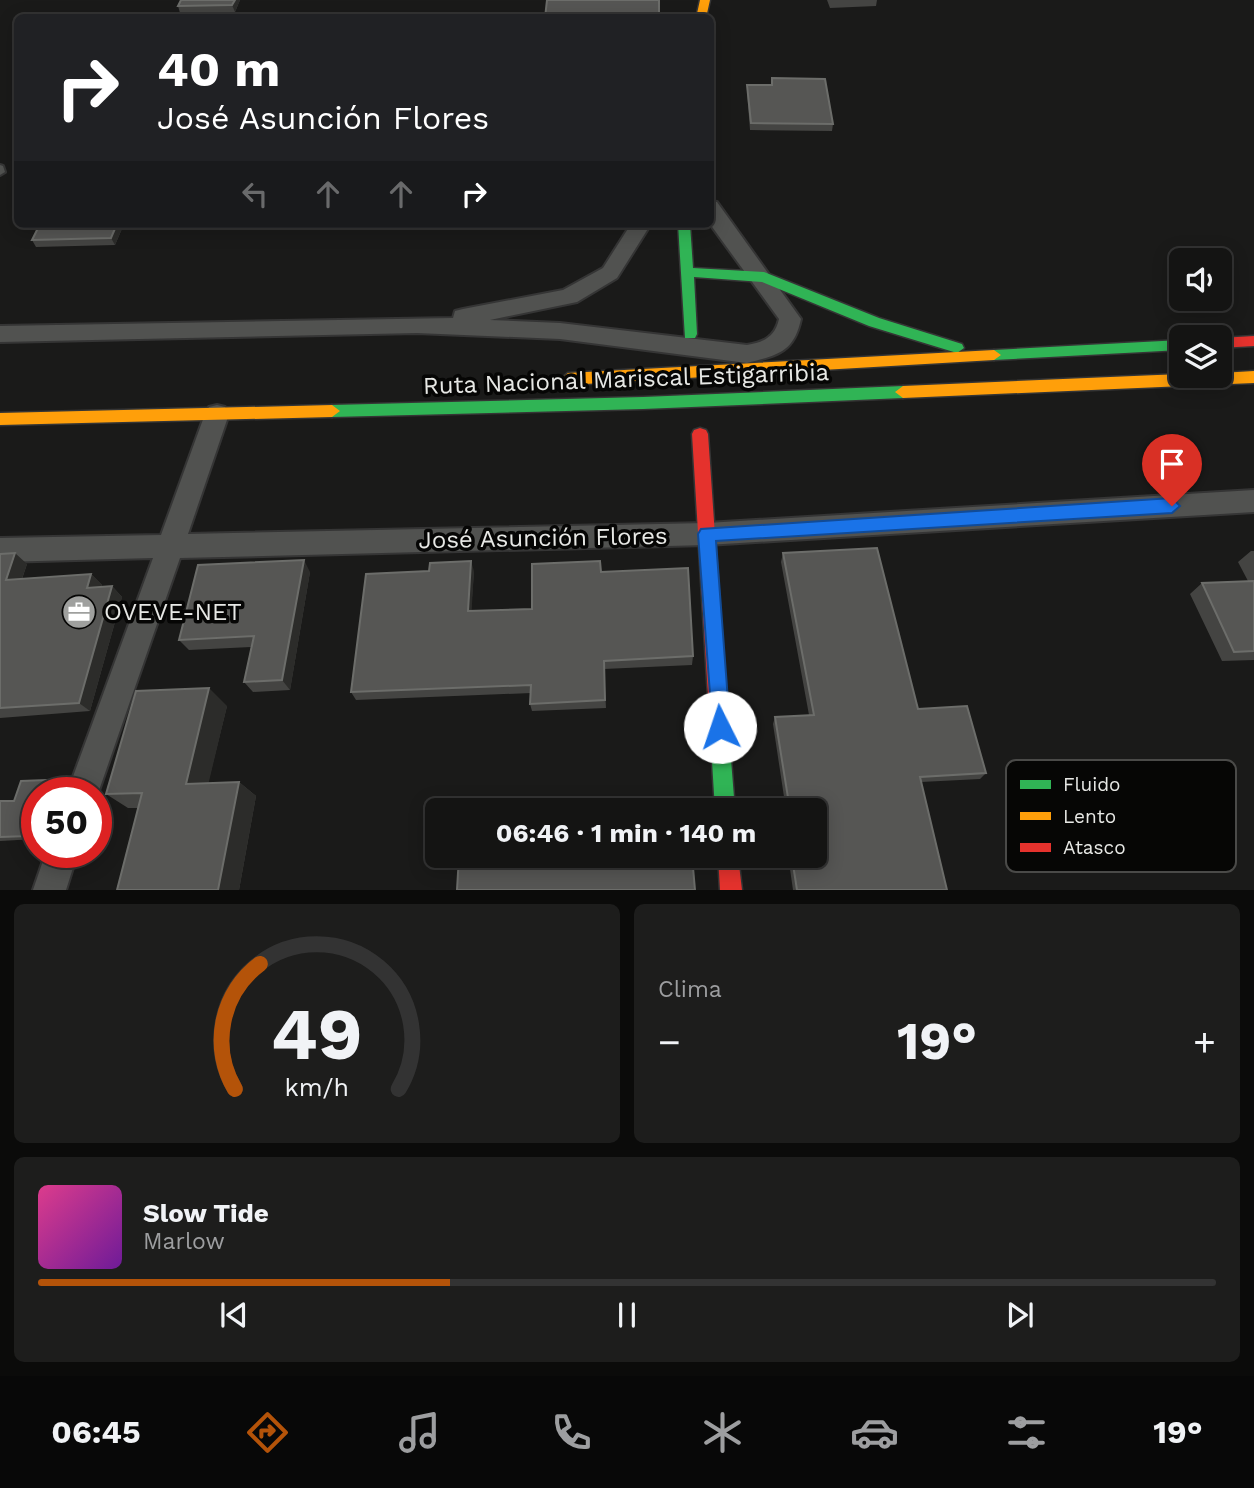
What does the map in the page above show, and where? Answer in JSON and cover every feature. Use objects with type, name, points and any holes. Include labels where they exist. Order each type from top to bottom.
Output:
[{"type":"main road","points":[[684,228],[690,334]]},
{"type":"main road","points":[[687,272],[764,277],[915,336],[962,350],[1021,354]]},
{"type":"main road","points":[[1232,342],[1254,341]]},
{"type":"main road","name":"Ruta Nacional Mariscal Estigarribia","points":[[555,380],[1169,346]]},
{"type":"main road","name":"Ruta Nacional Mariscal Estigarribia","points":[[0,419],[643,403],[1254,377]]},
{"type":"main road","points":[[700,434],[724,798]]},
{"type":"main road","points":[[729,868],[730,890]]},
{"type":"street","points":[[0,334],[417,325],[560,331],[747,354],[769,349],[786,336],[790,318],[764,277],[723,229],[714,214]]},
{"type":"street","points":[[417,325],[569,298],[610,273],[638,228]]},
{"type":"street","points":[[89,777],[168,546],[217,414]]},
{"type":"street","name":"José Asunción Flores","points":[[0,550],[707,534],[1254,500]]},
{"type":"street","points":[[49,890],[57,868]]},
{"type":"building","points":[[181,0],[235,0],[232,5],[178,6]]},
{"type":"building","points":[[547,0],[659,0],[659,14],[545,14]]},
{"type":"building","points":[[772,78],[825,79],[833,124],[751,123],[747,85],[772,85]]},
{"type":"building","points":[[38,228],[115,228],[111,238],[32,240]]},
{"type":"building","points":[[877,548],[918,709],[967,706],[986,773],[920,777],[947,890],[797,890],[794,868],[827,868],[827,798],[788,798],[775,717],[814,715],[783,553]]},
{"type":"building","points":[[15,553],[6,580],[91,574],[87,588],[112,586],[79,703],[0,708],[0,554]]},
{"type":"building","points":[[304,560],[282,680],[244,682],[254,636],[179,640],[198,565]]},
{"type":"building","points":[[471,561],[468,611],[532,609],[532,564],[600,561],[601,572],[688,568],[693,656],[604,661],[605,700],[530,704],[531,685],[351,692],[366,574],[429,571],[430,563]]},
{"type":"building","points":[[1254,581],[1254,651],[1234,652],[1202,583]]},
{"type":"building","points":[[209,688],[186,784],[239,782],[218,890],[117,890],[142,793],[112,794],[111,777],[136,691]]},
{"type":"building","points":[[21,781],[21,836],[0,837],[0,801],[14,801]]},
{"type":"building","points":[[458,868],[693,868],[695,890],[457,890]]},
{"type":"traffic: fast","points":[[684,228],[690,334]]},
{"type":"traffic: fast","points":[[687,272],[764,277],[874,322],[957,348]]},
{"type":"traffic: fast","points":[[994,355],[1169,346]]},
{"type":"traffic: fast","points":[[332,411],[643,403],[903,392]]},
{"type":"traffic: fast","points":[[717,696],[724,798]]},
{"type":"traffic: slow","points":[[702,14],[705,0]]},
{"type":"traffic: slow","points":[[568,379],[994,355]]},
{"type":"traffic: slow","points":[[903,392],[1254,377]]},
{"type":"traffic: slow","points":[[0,419],[332,411]]},
{"type":"traffic: jam","points":[[1232,342],[1254,341]]},
{"type":"traffic: jam","points":[[700,434],[717,696]]},
{"type":"traffic: jam","points":[[729,868],[731,890]]},
{"type":"place","name":"OVEVE-NET","points":[[79,612]]},
{"type":"route","points":[[720,727],[707,534],[1172,506]]}]
